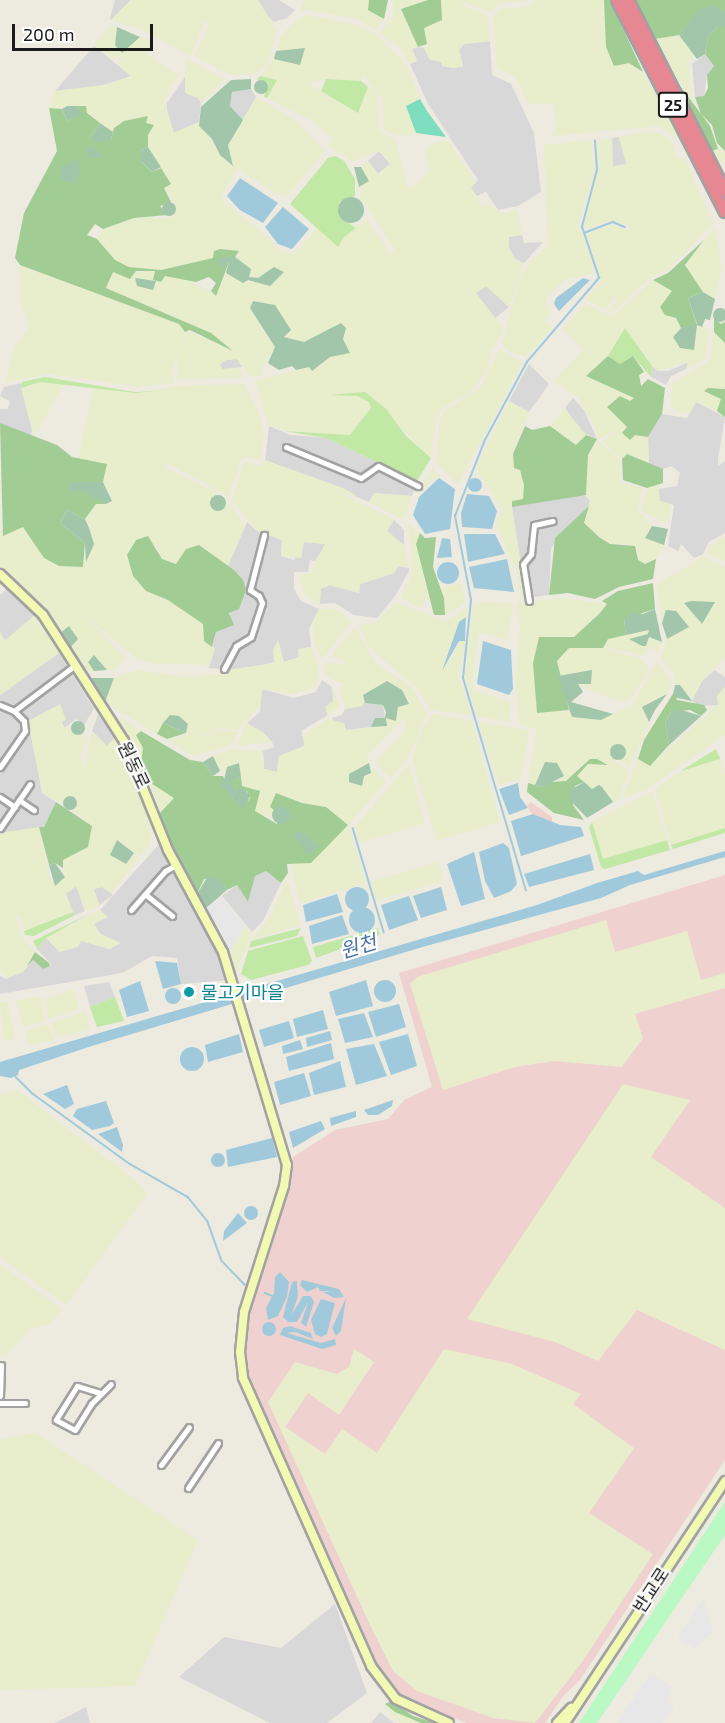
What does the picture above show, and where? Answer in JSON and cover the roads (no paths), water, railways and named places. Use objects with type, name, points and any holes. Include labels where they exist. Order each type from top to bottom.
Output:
[{"type":"highway","name":"25","points":[[617,0],[725,212]]},
{"type":"highway","name":"25","points":[[628,0],[725,191]]},
{"type":"street","points":[[286,447],[361,478],[378,466],[418,486]]},
{"type":"street","points":[[529,601],[524,564],[531,554],[534,525],[553,521]]},
{"type":"street","points":[[224,669],[236,646],[251,637],[262,603],[259,596],[250,590],[264,535]]},
{"type":"street","name":"원동로","points":[[0,574],[43,615],[132,756],[176,865],[214,933],[232,978],[286,1154],[284,1186],[244,1312],[240,1352],[243,1378],[371,1666],[396,1699],[449,1723]]},
{"type":"street","points":[[14,711],[74,666]]},
{"type":"street","points":[[0,705],[14,711],[24,721],[25,731],[0,767]]},
{"type":"street","points":[[0,828],[30,784]]},
{"type":"street","points":[[0,797],[15,807]]},
{"type":"street","points":[[19,800],[34,810]]},
{"type":"street","points":[[131,910],[176,865]]},
{"type":"street","points":[[145,894],[172,916]]},
{"type":"street","points":[[0,1396],[1,1365]]},
{"type":"street","points":[[100,1393],[77,1386],[56,1420],[75,1430],[100,1393],[111,1384]]},
{"type":"street","points":[[0,1403],[25,1403]]},
{"type":"street","points":[[161,1465],[189,1427]]},
{"type":"street","points":[[188,1488],[218,1443]]},
{"type":"street","name":"반교로","points":[[565,1723],[725,1481]]},
{"type":"street","name":"반교로","points":[[557,1723],[579,1701]]},
{"type":"water","points":[[240,178],[278,203],[263,223],[240,210],[227,196]]},
{"type":"water","points":[[283,207],[309,229],[292,249],[278,244],[265,227]]},
{"type":"water","points":[[583,278],[590,280],[559,311],[554,304],[556,298]]},
{"type":"water","points":[[439,478],[455,489],[450,529],[425,534],[413,515],[419,497]]},
{"type":"water","points":[[475,478],[480,480],[482,485],[480,490],[475,492],[470,490],[468,485],[470,480]]},
{"type":"water","points":[[467,494],[489,496],[497,511],[492,529],[462,527],[461,513]]},
{"type":"water","points":[[464,534],[495,534],[505,554],[468,562]]},
{"type":"water","points":[[442,538],[450,539],[452,557],[437,558]]},
{"type":"water","points":[[507,559],[514,592],[474,588],[469,567]]},
{"type":"water","points":[[448,562],[456,565],[459,573],[456,581],[448,584],[440,581],[437,573],[440,565]]},
{"type":"water","points":[[466,617],[465,641],[459,641],[442,671],[459,622]]},
{"type":"water","points":[[483,641],[511,650],[513,689],[509,695],[477,684]]},
{"type":"water","points":[[518,783],[520,797],[528,808],[509,815],[499,789]]},
{"type":"water","points":[[533,814],[560,825],[581,827],[584,836],[521,856],[511,821]]},
{"type":"water","points":[[503,843],[509,848],[517,884],[511,891],[494,898],[485,881],[479,852]]},
{"type":"water","points":[[725,851],[725,857],[630,885],[601,898],[426,946],[95,1045],[19,1070],[18,1075],[11,1078],[0,1076],[0,1062],[537,905],[638,871],[644,875]]},
{"type":"water","points":[[474,852],[485,899],[461,906],[447,864]]},
{"type":"water","points":[[590,854],[594,870],[529,887],[524,874]]},
{"type":"water","points":[[357,887],[366,890],[369,899],[366,908],[357,911],[348,908],[345,899],[348,890]]},
{"type":"water","points":[[441,887],[447,910],[421,918],[413,896]]},
{"type":"water","points":[[337,894],[343,912],[306,922],[303,905]]},
{"type":"water","points":[[409,896],[418,920],[389,930],[381,905]]},
{"type":"water","points":[[362,907],[371,911],[375,920],[371,929],[362,933],[353,929],[349,920],[353,911]]},
{"type":"water","points":[[342,915],[349,934],[312,944],[309,926]]},
{"type":"water","points":[[155,961],[177,963],[181,984],[163,989]]},
{"type":"water","points":[[366,980],[373,1006],[336,1016],[329,992]]},
{"type":"water","points":[[385,980],[393,983],[396,991],[393,999],[385,1002],[377,999],[374,991],[377,983]]},
{"type":"water","points":[[140,981],[149,1011],[127,1017],[119,990]]},
{"type":"water","points":[[170,988],[176,988],[181,996],[179,1002],[170,1004],[165,999],[165,993]]},
{"type":"water","points":[[399,1004],[406,1027],[376,1037],[368,1012]]},
{"type":"water","points":[[323,1010],[328,1029],[297,1037],[293,1019]]},
{"type":"water","points":[[364,1013],[373,1037],[345,1043],[338,1019]]},
{"type":"water","points":[[289,1021],[294,1038],[264,1047],[259,1030]]},
{"type":"water","points":[[330,1031],[332,1040],[307,1047],[306,1038]]},
{"type":"water","points":[[239,1034],[243,1052],[208,1062],[205,1045]]},
{"type":"water","points":[[408,1034],[417,1066],[391,1075],[379,1042]]},
{"type":"water","points":[[300,1040],[303,1049],[283,1054],[282,1046]]},
{"type":"water","points":[[331,1043],[334,1059],[289,1071],[286,1057]]},
{"type":"water","points":[[374,1044],[387,1076],[356,1085],[346,1049]]},
{"type":"water","points":[[192,1047],[200,1051],[204,1059],[200,1067],[192,1071],[184,1067],[180,1059],[184,1051]]},
{"type":"water","points":[[340,1061],[346,1087],[314,1095],[309,1073]]},
{"type":"water","points":[[304,1073],[311,1096],[280,1105],[274,1082]]},
{"type":"water","points":[[67,1085],[74,1104],[65,1109],[43,1094]]},
{"type":"water","points":[[393,1100],[392,1106],[378,1115],[368,1115],[364,1110]]},
{"type":"water","points":[[106,1101],[114,1123],[110,1126],[92,1130],[73,1116],[77,1109]]},
{"type":"water","points":[[356,1111],[356,1117],[331,1126],[330,1118]]},
{"type":"water","points":[[321,1121],[325,1129],[293,1148],[289,1132]]},
{"type":"water","points":[[117,1127],[123,1145],[122,1152],[98,1134]]},
{"type":"water","points":[[272,1138],[277,1157],[228,1167],[226,1150]]},
{"type":"water","points":[[215,1153],[221,1153],[225,1160],[221,1167],[215,1167],[211,1163],[211,1157]]},
{"type":"water","points":[[248,1206],[254,1206],[258,1213],[254,1220],[248,1220],[244,1216],[244,1210]]},
{"type":"water","points":[[238,1213],[247,1223],[223,1241],[224,1231]]},
{"type":"water","points":[[280,1272],[289,1282],[287,1297],[278,1316],[268,1320],[266,1308],[274,1293],[275,1277]]},
{"type":"water","points":[[302,1280],[339,1289],[344,1297],[334,1298],[323,1292],[336,1292],[320,1291],[318,1287],[307,1292],[300,1285]]},
{"type":"water","points":[[297,1281],[298,1296],[292,1314],[303,1296],[311,1296],[314,1302],[306,1327],[301,1323],[308,1302],[297,1322],[288,1322],[283,1317],[292,1282]]},
{"type":"water","points":[[346,1298],[341,1331],[336,1336],[332,1328]]},
{"type":"water","points":[[321,1299],[335,1303],[327,1334],[321,1337],[315,1334],[311,1320]]},
{"type":"water","points":[[269,1322],[274,1324],[276,1329],[274,1334],[269,1336],[264,1334],[262,1329],[264,1324]]},
{"type":"water","points":[[290,1326],[311,1333],[313,1339],[295,1332],[287,1333],[321,1343],[335,1339],[336,1345],[322,1349],[280,1335],[283,1328]]},
{"type":"waterway","points":[[526,891],[463,678],[471,600],[455,516],[485,440],[527,362],[599,278],[582,227],[597,170],[595,141]]},
{"type":"waterway","points":[[584,233],[613,222],[625,227]]},
{"type":"waterway","points":[[353,828],[384,932]]},
{"type":"waterway","points":[[16,1077],[32,1093],[130,1164],[188,1197],[208,1222],[222,1261],[245,1285]]},
{"type":"waterway","points":[[265,1293],[273,1296]]},
{"type":"place","name":"물고기마을","points":[[189,992]]},
{"type":"water label","name":"원천","points":[[358,946]]}]
